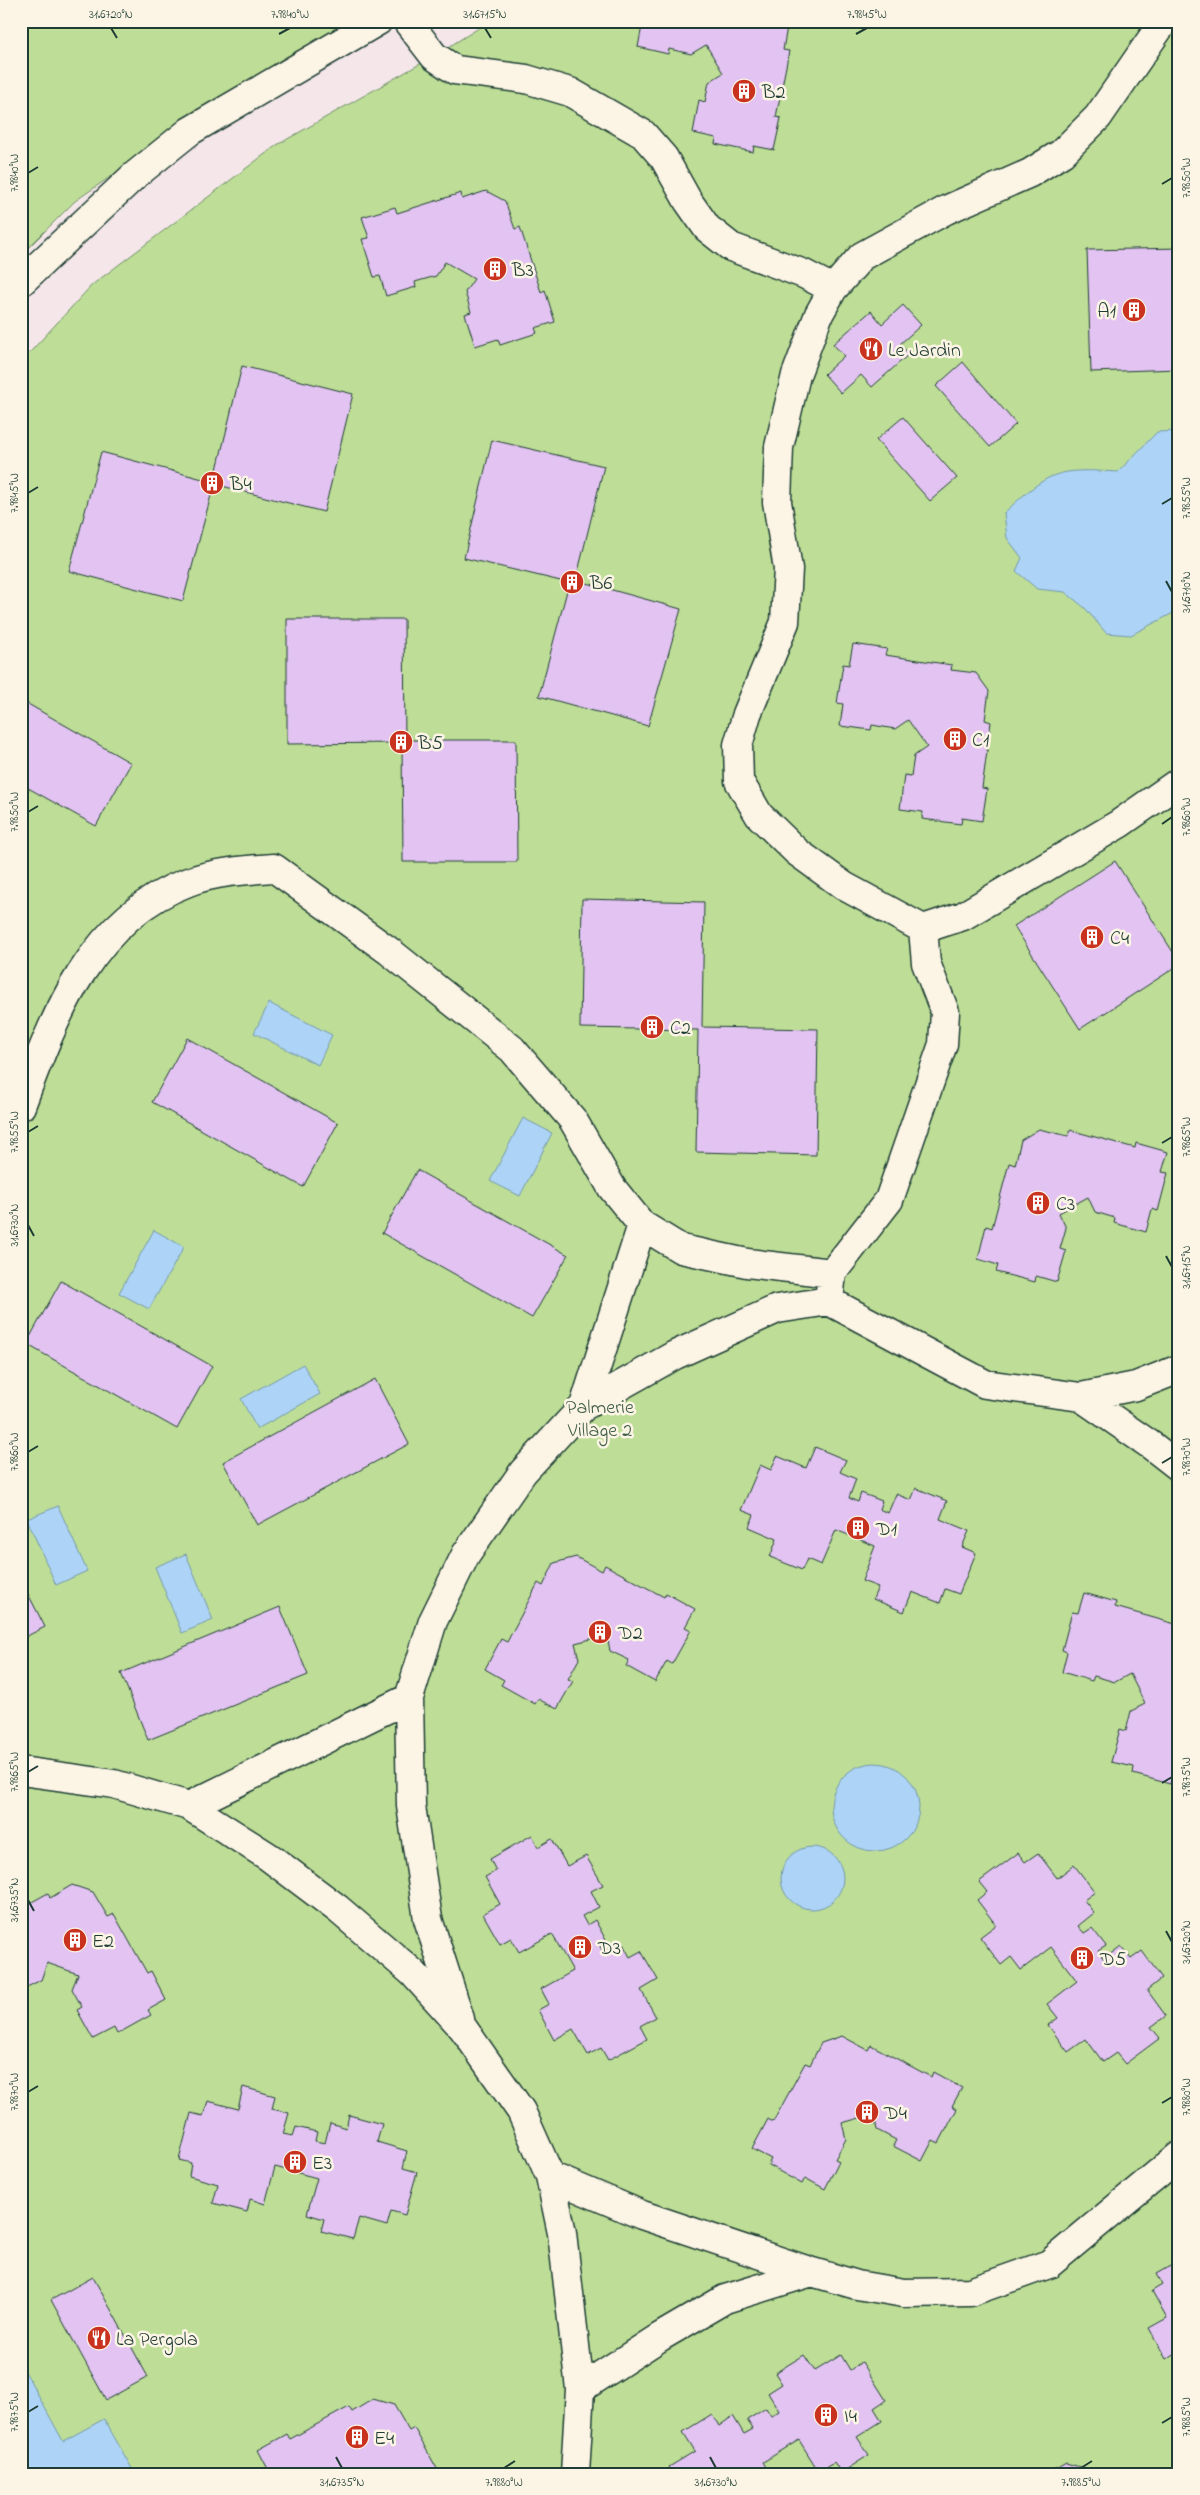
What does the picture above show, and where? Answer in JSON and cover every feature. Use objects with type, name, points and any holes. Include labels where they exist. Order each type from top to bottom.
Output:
[{"type":"street","points":[[21,282],[134,176],[190,131],[378,21]]},
{"type":"street","points":[[407,21],[434,56],[455,70],[526,79],[570,92],[643,134],[664,158],[688,200],[707,228],[731,247],[804,274],[833,289]]},
{"type":"street","points":[[1164,21],[1098,117],[1062,153],[1030,173],[946,210],[862,256],[833,289],[819,314],[796,375],[779,447],[777,502],[788,569],[784,622],[747,714],[738,745],[739,781],[759,815],[797,852],[844,886],[923,929],[972,911],[1119,824],[1179,782]]},
{"type":"street","points":[[21,1106],[60,1010],[93,954],[122,920],[158,895],[188,882],[224,872],[274,868],[382,946],[512,1049],[574,1120],[612,1188],[642,1225],[681,1249],[747,1263],[832,1273]]},
{"type":"street","points":[[829,1301],[832,1273],[889,1200],[944,1044],[945,1012],[926,963],[923,929]]},
{"type":"street","points":[[584,1406],[642,1225]]},
{"type":"street","points":[[463,2028],[428,1919],[411,1806],[409,1698],[434,1620],[466,1554],[523,1472],[584,1406],[674,1355],[777,1309],[829,1301],[985,1384],[1081,1397],[1136,1386],[1179,1369]]},
{"type":"street","points":[[1081,1397],[1179,1468]]},
{"type":"street","points":[[189,1806],[409,1698]]},
{"type":"street","points":[[21,1771],[114,1784],[189,1806],[269,1857],[338,1909],[413,1973],[463,2028],[521,2111],[550,2176],[562,2233],[580,2389],[575,2474]]},
{"type":"street","points":[[550,2176],[642,2214],[812,2272],[857,2284],[904,2293],[970,2292],[1049,2264],[1179,2156]]},
{"type":"street","points":[[580,2389],[660,2337],[725,2299],[812,2272]]},
{"type":"green space","points":[[21,21],[353,21],[282,59],[75,201],[21,255]]},
{"type":"green space","name":"Palmerie Village 2","points":[[490,21],[1179,21],[1179,2474],[21,2474],[21,362],[92,285],[277,145],[434,56]]},
{"type":"water","points":[[1179,431],[1179,610],[1131,635],[1106,633],[1085,608],[1065,592],[1037,589],[1016,571],[1022,558],[1007,538],[1004,513],[1019,499],[1032,488],[1055,475],[1080,471],[1118,472],[1157,432]]},
{"type":"water","points":[[269,1003],[332,1035],[318,1065],[254,1033]]},
{"type":"water","points":[[523,1118],[552,1133],[520,1196],[490,1181]]},
{"type":"water","points":[[154,1230],[184,1247],[149,1309],[119,1293]]},
{"type":"water","points":[[303,1364],[320,1394],[257,1429],[241,1399]]},
{"type":"water","points":[[58,1506],[87,1571],[56,1585],[27,1519]]},
{"type":"water","points":[[186,1554],[213,1620],[182,1633],[155,1567]]},
{"type":"water","points":[[875,1763],[892,1766],[906,1776],[916,1790],[919,1807],[916,1824],[906,1838],[892,1848],[875,1851],[858,1848],[844,1838],[834,1824],[831,1807],[834,1790],[844,1776],[858,1766]]},
{"type":"water","points":[[812,1847],[824,1850],[834,1856],[840,1866],[843,1878],[840,1890],[834,1900],[824,1906],[812,1909],[800,1906],[790,1900],[784,1890],[781,1878],[784,1866],[790,1856],[800,1850]]},
{"type":"water","points":[[21,2364],[63,2441],[104,2419],[135,2474],[21,2474]]},
{"type":"building","name":"B2","points":[[637,21],[788,21],[783,50],[789,51],[776,117],[781,118],[774,150],[754,146],[753,152],[715,144],[716,138],[693,133],[699,100],[705,102],[709,82],[723,73],[706,45],[691,54],[669,49],[668,54],[638,47],[642,26],[636,25]]},
{"type":"building","name":"B3","points":[[486,191],[505,201],[515,229],[520,227],[541,292],[545,290],[555,322],[535,328],[537,333],[500,345],[498,339],[475,346],[465,314],[471,312],[465,292],[474,279],[445,262],[436,276],[415,282],[416,287],[386,296],[380,276],[374,277],[362,239],[369,238],[362,217],[395,207],[397,213],[461,193],[462,199]]},
{"type":"building","name":"A1","points":[[1179,248],[1179,369],[1091,372],[1087,250]]},
{"type":"building","name":"Le Jardin","points":[[903,305],[921,325],[900,344],[909,354],[872,387],[861,375],[841,393],[824,374],[844,356],[833,344],[871,311],[882,324]]},
{"type":"building","points":[[963,362],[1016,424],[990,447],[936,386]]},
{"type":"building","name":"B4","points":[[242,366],[353,394],[324,512],[214,484],[183,601],[69,571],[101,452],[214,482]]},
{"type":"building","points":[[903,417],[957,478],[930,501],[876,440]]},
{"type":"building","name":"B6","points":[[492,440],[604,466],[576,580],[681,609],[648,726],[539,696],[569,583],[464,558]]},
{"type":"building","name":"B5","points":[[287,619],[404,619],[405,740],[516,740],[517,862],[403,862],[402,743],[287,744]]},
{"type":"building","name":"C1","points":[[853,644],[887,649],[885,655],[952,665],[951,670],[976,673],[989,691],[985,720],[991,722],[982,788],[987,789],[982,821],[962,818],[961,824],[922,819],[923,812],[900,809],[904,775],[911,776],[914,756],[927,747],[908,720],[895,729],[872,725],[871,730],[840,726],[843,704],[837,703],[843,664],[849,665]]},
{"type":"building","points":[[21,700],[131,763],[96,826],[21,784]]},
{"type":"building","name":"C4","points":[[1115,861],[1173,952],[1179,948],[1179,965],[1080,1029],[1014,926]]},
{"type":"building","name":"C2","points":[[582,899],[704,902],[702,1027],[818,1029],[816,1155],[696,1152],[698,1030],[580,1028]]},
{"type":"building","points":[[187,1038],[338,1123],[303,1187],[152,1102]]},
{"type":"building","name":"C3","points":[[1039,1129],[1068,1136],[1070,1130],[1135,1148],[1136,1143],[1168,1152],[1162,1172],[1168,1173],[1158,1211],[1152,1209],[1146,1232],[1114,1223],[1115,1218],[1095,1212],[1088,1197],[1059,1213],[1066,1228],[1060,1249],[1066,1251],[1057,1282],[1036,1276],[1035,1282],[996,1272],[998,1265],[978,1259],[986,1226],[992,1228],[1009,1163],[1015,1165],[1021,1140]]},
{"type":"building","points":[[417,1170],[568,1255],[532,1318],[382,1233]]},
{"type":"building","points":[[61,1281],[212,1366],[177,1429],[26,1344]]},
{"type":"building","points":[[375,1379],[409,1444],[257,1525],[223,1462]]},
{"type":"building","name":"D1","points":[[815,1447],[846,1460],[840,1472],[856,1479],[849,1498],[858,1502],[861,1493],[882,1501],[879,1509],[888,1513],[896,1494],[911,1500],[916,1488],[947,1501],[940,1519],[969,1531],[962,1547],[976,1553],[959,1594],[945,1589],[940,1603],[912,1592],[904,1612],[873,1599],[878,1587],[862,1581],[875,1546],[836,1530],[821,1565],[807,1559],[802,1570],[770,1557],[777,1539],[749,1527],[754,1515],[741,1510],[760,1465],[771,1470],[777,1456],[806,1468]]},
{"type":"building","name":"D2","points":[[576,1557],[602,1571],[605,1565],[664,1597],[666,1593],[695,1609],[685,1627],[691,1630],[672,1664],[667,1661],[655,1682],[626,1666],[629,1660],[610,1651],[607,1635],[575,1643],[579,1659],[568,1679],[573,1681],[557,1709],[538,1699],[535,1704],[501,1685],[504,1680],[485,1669],[501,1639],[507,1642],[538,1583],[543,1586],[554,1563]]},
{"type":"building","points":[[21,1580],[45,1627],[21,1639]]},
{"type":"building","points":[[1084,1593],[1116,1602],[1115,1607],[1179,1625],[1179,1780],[1172,1778],[1170,1784],[1133,1774],[1134,1767],[1111,1762],[1120,1729],[1126,1731],[1131,1711],[1145,1704],[1130,1674],[1115,1682],[1094,1676],[1092,1681],[1062,1672],[1067,1652],[1062,1650],[1072,1612],[1078,1613]]},
{"type":"building","points":[[280,1607],[308,1675],[148,1740],[121,1673]]},
{"type":"building","name":"D3","points":[[532,1835],[538,1847],[552,1839],[567,1866],[586,1856],[603,1885],[591,1891],[599,1907],[582,1916],[587,1925],[595,1920],[606,1940],[599,1944],[603,1952],[622,1942],[630,1957],[641,1951],[658,1980],[641,1990],[656,2017],[640,2026],[647,2039],[608,2060],[601,2048],[588,2055],[573,2029],[554,2040],[538,2010],[549,2004],[541,1989],[573,1971],[552,1934],[519,1952],[511,1938],[500,1944],[483,1914],[500,1904],[485,1877],[496,1871],[490,1859]]},
{"type":"building","name":"D5","points":[[1018,1853],[1025,1862],[1038,1853],[1057,1878],[1074,1865],[1095,1892],[1084,1900],[1094,1913],[1078,1926],[1084,1933],[1092,1928],[1106,1946],[1098,1951],[1104,1959],[1121,1946],[1131,1959],[1142,1951],[1162,1978],[1147,1990],[1166,2016],[1151,2027],[1160,2038],[1125,2064],[1116,2053],[1103,2062],[1086,2039],[1068,2052],[1048,2025],[1058,2018],[1047,2004],[1077,1981],[1051,1947],[1021,1970],[1011,1957],[1001,1965],[980,1937],[996,1925],[977,1900],[987,1892],[979,1882]]},
{"type":"building","name":"E2","points":[[72,1885],[93,1892],[108,1917],[114,1914],[147,1973],[151,1971],[166,2000],[148,2010],[151,2015],[117,2034],[114,2028],[93,2039],[77,2010],[82,2007],[72,1989],[78,1974],[47,1963],[41,1980],[21,1990],[21,1908],[48,1893],[50,1898]]},
{"type":"building","name":"D4","points":[[842,2036],[868,2050],[871,2045],[931,2077],[933,2072],[962,2088],[952,2106],[957,2109],[939,2143],[933,2140],[922,2161],[893,2146],[896,2140],[877,2130],[874,2114],[842,2123],[846,2139],[835,2159],[839,2161],[825,2189],[805,2178],[802,2184],[768,2165],[771,2159],[752,2149],[768,2119],[773,2122],[805,2063],[810,2065],[821,2043]]},
{"type":"building","name":"E3","points":[[243,2087],[275,2096],[272,2109],[289,2113],[283,2134],[293,2136],[296,2127],[317,2132],[315,2141],[325,2143],[330,2123],[346,2128],[349,2115],[382,2124],[377,2142],[407,2151],[403,2168],[417,2172],[405,2215],[391,2211],[387,2226],[359,2218],[353,2239],[321,2231],[324,2219],[307,2214],[317,2178],[275,2167],[265,2204],[250,2199],[247,2212],[213,2203],[218,2184],[189,2176],[191,2163],[179,2160],[191,2113],[203,2116],[208,2101],[238,2109]]},
{"type":"building","points":[[1179,2261],[1179,2354],[1178,2352],[1166,2359],[1149,2328],[1167,2318],[1152,2291],[1162,2285],[1156,2274]]},
{"type":"building","name":"La Pergola","points":[[93,2277],[148,2377],[106,2400],[51,2300]]},
{"type":"building","name":"I4","points":[[804,2355],[815,2371],[841,2355],[850,2370],[862,2362],[886,2400],[874,2408],[882,2421],[857,2437],[869,2455],[841,2473],[834,2462],[819,2472],[799,2440],[763,2462],[770,2474],[673,2474],[669,2467],[695,2451],[683,2432],[712,2414],[719,2426],[733,2416],[744,2434],[753,2429],[747,2420],[766,2408],[771,2416],[779,2411],[768,2393],[782,2384],[775,2373]]},
{"type":"building","name":"E4","points":[[373,2399],[394,2405],[409,2431],[414,2428],[440,2474],[262,2474],[268,2469],[258,2450],[287,2434],[290,2439],[349,2407],[352,2412]]},
{"type":"building","points":[[1066,2463],[1087,2469],[1090,2474],[1047,2474]]},
{"type":"place","name":"B2","points":[[744,91]]},
{"type":"place","name":"B3","points":[[495,269]]},
{"type":"place","name":"A1","points":[[1134,310]]},
{"type":"place","name":"Le Jardin","points":[[871,349]]},
{"type":"place","name":"B4","points":[[212,483]]},
{"type":"place","name":"B6","points":[[572,582]]},
{"type":"place","name":"C1","points":[[955,739]]},
{"type":"place","name":"B5","points":[[401,742]]},
{"type":"place","name":"C4","points":[[1092,937]]},
{"type":"place","name":"C2","points":[[652,1027]]},
{"type":"place","name":"C3","points":[[1038,1203]]},
{"type":"place","name":"D1","points":[[858,1528]]},
{"type":"place","name":"D2","points":[[600,1632]]},
{"type":"place","name":"E2","points":[[75,1940]]},
{"type":"place","name":"D3","points":[[580,1947]]},
{"type":"place","name":"D5","points":[[1082,1958]]},
{"type":"place","name":"D4","points":[[867,2112]]},
{"type":"place","name":"E3","points":[[295,2162]]},
{"type":"place","name":"La Pergola","points":[[99,2338]]},
{"type":"place","name":"I4","points":[[826,2415]]},
{"type":"place","name":"E4","points":[[357,2437]]}]
